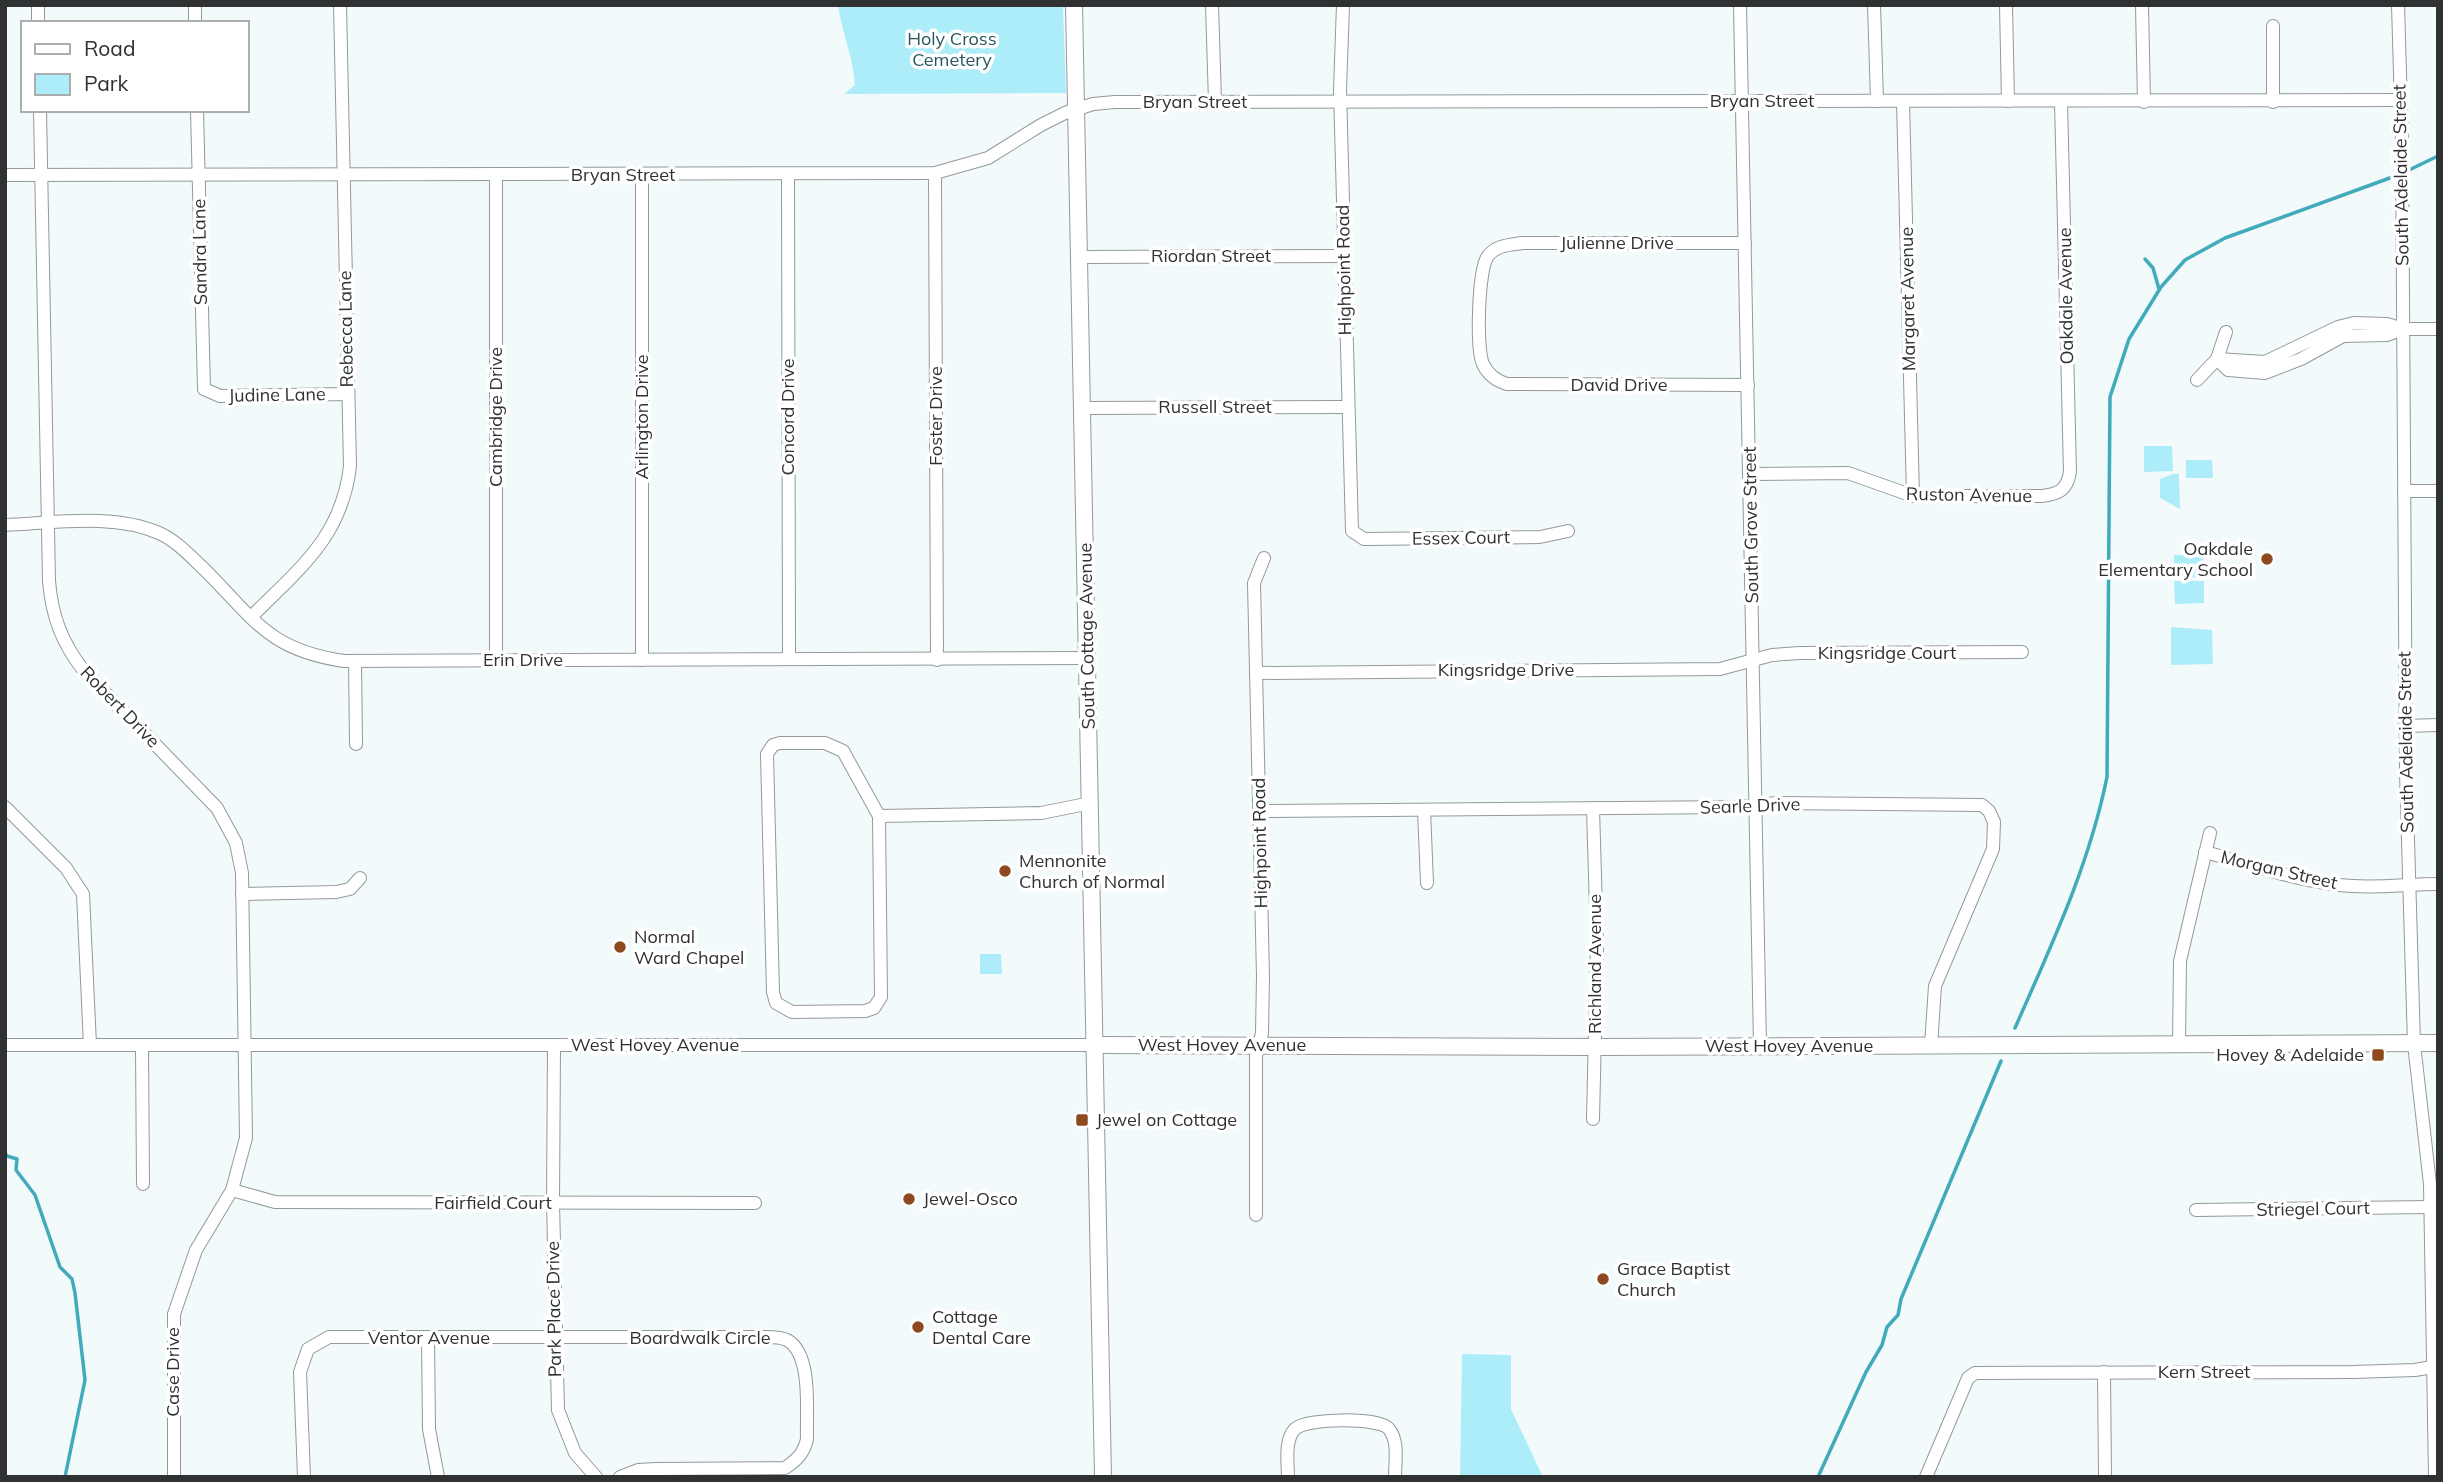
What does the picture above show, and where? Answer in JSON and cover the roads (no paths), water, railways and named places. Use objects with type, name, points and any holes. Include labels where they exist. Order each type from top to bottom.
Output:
[{"type":"main road","name":"South Cottage Avenue","points":[[1074,5],[1103,1477]]},
{"type":"main road","name":"West Hovey Avenue","points":[[1096,1045],[1596,1047],[2438,1043]]},
{"type":"street","name":"Rebecca Lane","points":[[251,617],[311,557],[339,516],[347,491],[350,466],[340,5]]},
{"type":"street","points":[[1212,5],[1215,102]]},
{"type":"street","name":"Highpoint Road","points":[[1343,5],[1340,102],[1343,256],[1350,524],[1354,533]]},
{"type":"street","name":"South Grove Street","points":[[1740,5],[1760,1045]]},
{"type":"street","points":[[1874,5],[1877,101]]},
{"type":"street","points":[[2006,5],[2008,102]]},
{"type":"street","points":[[2142,5],[2144,102]]},
{"type":"street","name":"South Adelaide Street","points":[[2398,5],[2409,886],[2414,1044],[2428,1150],[2436,1366],[2435,1477]]},
{"type":"street","points":[[2273,26],[2273,102]]},
{"type":"street","name":"Bryan Street","points":[[5,175],[935,173],[988,159],[1041,125],[1076,110],[1115,102],[2401,100]]},
{"type":"street","name":"Margaret Avenue","points":[[1903,101],[1913,496]]},
{"type":"street","name":"Oakdale Avenue","points":[[2061,102],[2070,472],[2064,489]]},
{"type":"street","name":"Robert Drive","points":[[40,112],[51,598],[67,648],[85,671],[217,808],[236,843],[243,894],[246,1138],[232,1190],[196,1250],[188,1269]]},
{"type":"street","name":"Sandra Lane","points":[[197,112],[202,379],[207,393]]},
{"type":"street","name":"Foster Drive","points":[[935,173],[937,660]]},
{"type":"street","name":"Concord Drive","points":[[788,174],[789,659]]},
{"type":"street","name":"Cambridge Drive","points":[[496,175],[496,660]]},
{"type":"street","name":"Arlington Drive","points":[[642,175],[642,660]]},
{"type":"street","name":"Julienne Drive","points":[[1492,376],[1481,358],[1481,275],[1483,263],[1501,246],[1522,243],[1745,243]]},
{"type":"street","name":"Riordan Street","points":[[1080,257],[1343,256]]},
{"type":"street","points":[[2217,359],[2228,370],[2249,374],[2265,373],[2316,344],[2343,336],[2387,335],[2403,329],[2438,329]]},
{"type":"street","points":[[2197,380],[2217,359],[2226,332]]},
{"type":"street","name":"David Drive","points":[[1492,376],[1507,384],[1748,385]]},
{"type":"street","name":"Judine Lane","points":[[207,393],[220,396],[347,394]]},
{"type":"street","name":"Russell Street","points":[[1083,408],[1347,407]]},
{"type":"street","name":"Ruston Avenue","points":[[1750,474],[1848,473],[1913,496],[2042,496],[2054,495],[2064,489]]},
{"type":"street","points":[[2404,492],[2438,491]]},
{"type":"street","name":"Erin Drive","points":[[5,525],[111,522],[133,525],[161,534],[192,557],[268,635],[299,652],[355,661],[1088,658]]},
{"type":"street","name":"Essex Court","points":[[1354,533],[1364,539],[1513,538],[1540,537],[1568,531]]},
{"type":"street","name":"Highpoint Road","points":[[1256,1215],[1256,1056],[1262,1033],[1254,583],[1264,558]]},
{"type":"street","name":"Kingsridge Court","points":[[1754,661],[1772,655],[1800,653],[2022,652]]},
{"type":"street","points":[[355,661],[356,744]]},
{"type":"street","name":"Kingsridge Drive","points":[[1256,673],[1720,670],[1754,661]]},
{"type":"street","points":[[2405,726],[2438,725]]},
{"type":"street","points":[[780,743],[825,743],[835,746],[848,758],[878,816],[881,964],[878,1003],[865,1011],[792,1012],[783,1009],[776,1003],[773,992],[770,749],[780,743]]},
{"type":"street","points":[[878,816],[1041,813],[1091,803]]},
{"type":"street","name":"Searle Drive","points":[[1260,811],[1973,803],[1989,811],[1996,832],[1993,849],[1935,986],[1931,1046]]},
{"type":"street","points":[[5,807],[66,868],[83,894],[90,1045]]},
{"type":"street","name":"Richland Avenue","points":[[1593,808],[1596,1047],[1593,1119]]},
{"type":"street","points":[[1424,810],[1427,883]]},
{"type":"street","points":[[2179,1045],[2180,961],[2210,833]]},
{"type":"street","name":"Morgan Street","points":[[2205,852],[2306,879],[2349,886],[2438,884]]},
{"type":"street","points":[[243,894],[336,891],[350,889],[360,878]]},
{"type":"street","name":"West Hovey Avenue","points":[[5,1045],[1096,1045]]},
{"type":"street","points":[[142,1045],[144,1184]]},
{"type":"street","name":"Park Place Drive","points":[[554,1045],[553,1203],[558,1410],[575,1452],[596,1477]]},
{"type":"street","name":"Fairfield Court","points":[[232,1190],[275,1202],[755,1203]]},
{"type":"street","name":"Striegel Court","points":[[2196,1210],[2430,1207]]},
{"type":"street","name":"Case Drive","points":[[174,1477],[174,1314],[188,1269]]},
{"type":"street","name":"Ventor Avenue","points":[[304,1477],[300,1372],[312,1344],[329,1337],[555,1337]]},
{"type":"street","name":"Boardwalk Circle","points":[[555,1337],[785,1339],[797,1348],[805,1366],[807,1438],[802,1454],[787,1473],[656,1469],[638,1470],[620,1477]]},
{"type":"street","points":[[428,1338],[429,1429],[438,1477]]},
{"type":"street","name":"Kern Street","points":[[1927,1477],[1971,1375],[2366,1371],[2415,1370],[2436,1366]]},
{"type":"street","points":[[2104,1372],[2105,1477]]},
{"type":"street","points":[[1288,1477],[1288,1444],[1293,1430],[1306,1422],[1374,1421],[1388,1427],[1395,1439],[1395,1477]]},
{"type":"waterway","points":[[2405,172],[2438,156]]},
{"type":"waterway","points":[[2015,1028],[2079,874],[2107,777],[2110,397],[2129,339],[2161,287],[2185,260],[2225,238],[2398,175]]},
{"type":"waterway","points":[[2145,259],[2153,268],[2159,289]]},
{"type":"waterway","points":[[1818,1477],[1866,1372],[1882,1345],[1887,1327],[1898,1315],[1901,1299],[2001,1061]]},
{"type":"waterway","points":[[5,1153],[17,1159],[16,1170],[35,1195],[60,1267],[72,1279],[75,1293],[85,1380],[65,1477]]},
{"type":"place","name":"Oakdale Elementary School","points":[[2267,559]]},
{"type":"place","name":"Mennonite Church of Normal","points":[[1005,871]]},
{"type":"place","name":"Normal Ward Chapel","points":[[620,947]]},
{"type":"place","name":"Hovey & Adelaide","points":[[2378,1055]]},
{"type":"place","name":"Jewel on Cottage","points":[[1082,1120]]},
{"type":"place","name":"Jewel-Osco","points":[[909,1199]]},
{"type":"place","name":"Grace Baptist Church","points":[[1603,1279]]},
{"type":"place","name":"Cottage Dental Care","points":[[918,1327]]},
{"type":"park label","name":"Holy Cross Cemetery","points":[[952,49]]}]
